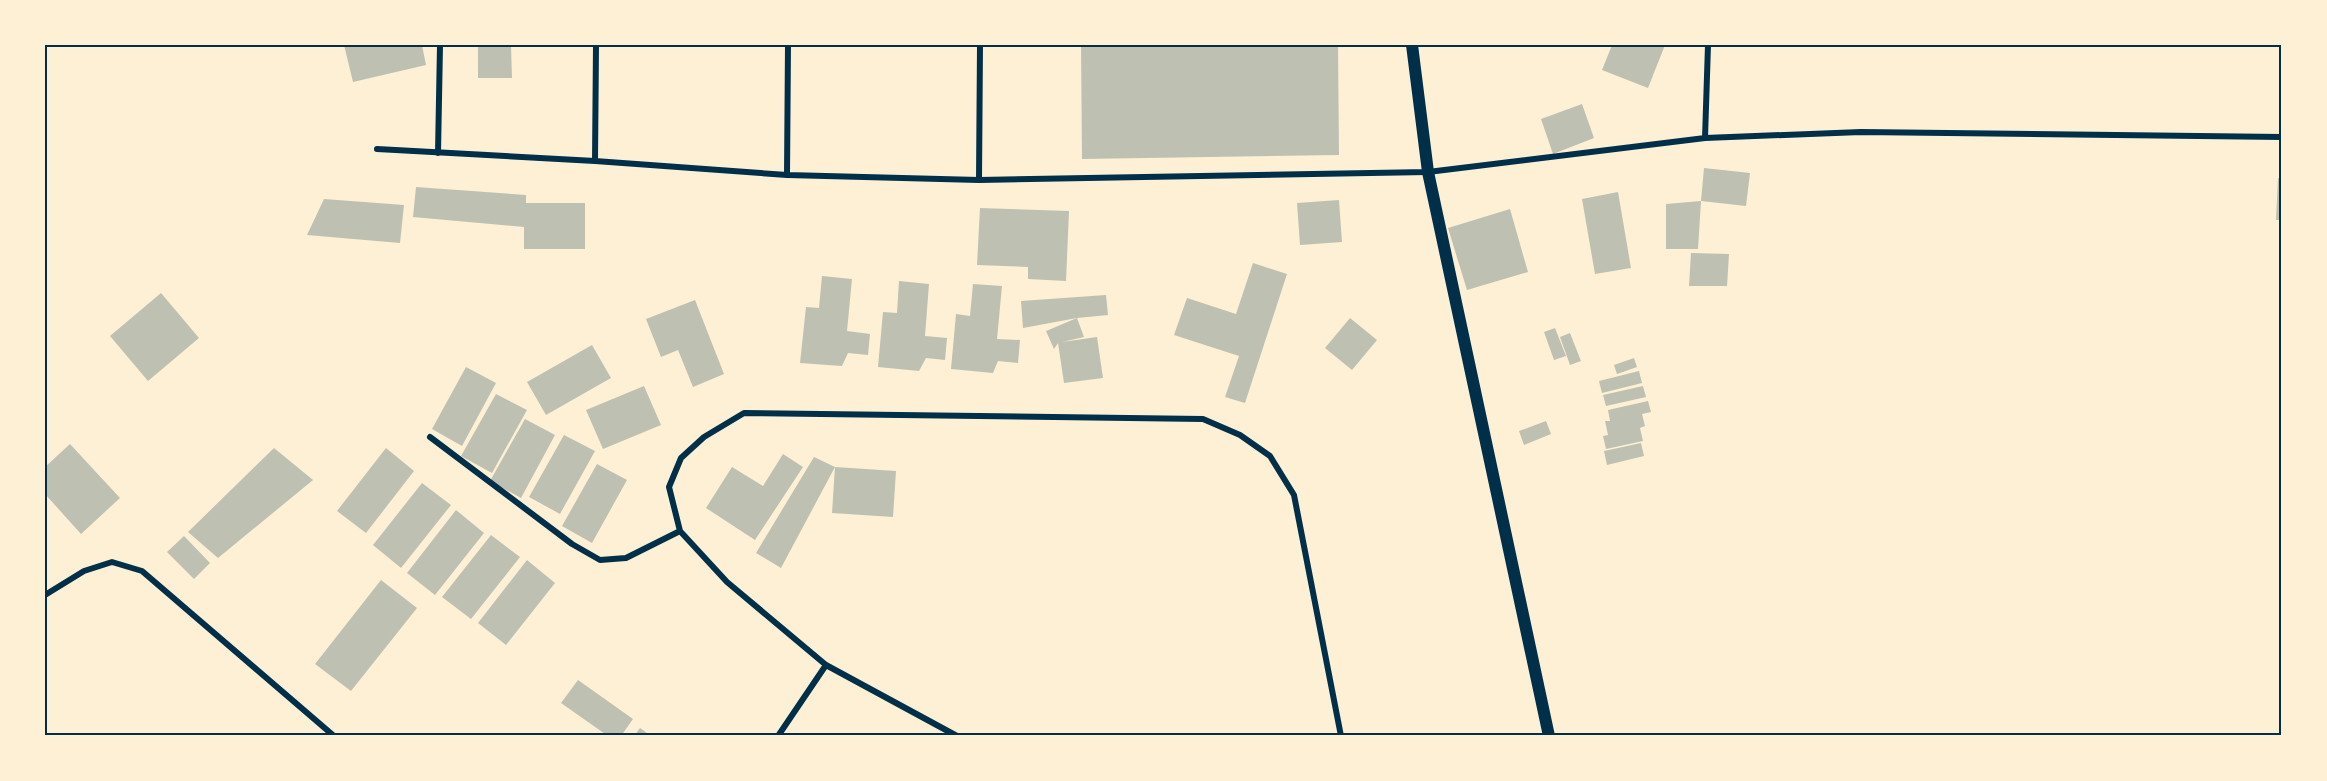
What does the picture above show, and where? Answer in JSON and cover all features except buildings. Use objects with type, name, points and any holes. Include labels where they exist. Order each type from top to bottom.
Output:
[{"type":"main road","points":[[1412,45],[1428,172],[1549,736]]},
{"type":"street","points":[[438,153],[440,45]]},
{"type":"street","points":[[595,161],[596,45]]},
{"type":"street","points":[[787,175],[788,45]]},
{"type":"street","points":[[979,180],[980,45]]},
{"type":"street","points":[[1705,138],[1708,45]]},
{"type":"street","points":[[377,149],[595,161],[787,175],[979,180],[1428,172],[1705,138],[1861,132],[2282,136]]},
{"type":"street","points":[[957,736],[826,665],[727,582],[680,531],[669,487],[681,458],[704,437],[744,413],[1203,419],[1240,435],[1270,456],[1294,495],[1341,736]]},
{"type":"street","points":[[429,437],[572,544],[600,560],[626,558],[680,531]]},
{"type":"street","points":[[45,594],[84,571],[112,562],[142,571],[334,736]]},
{"type":"street","points":[[778,736],[826,665]]}]
